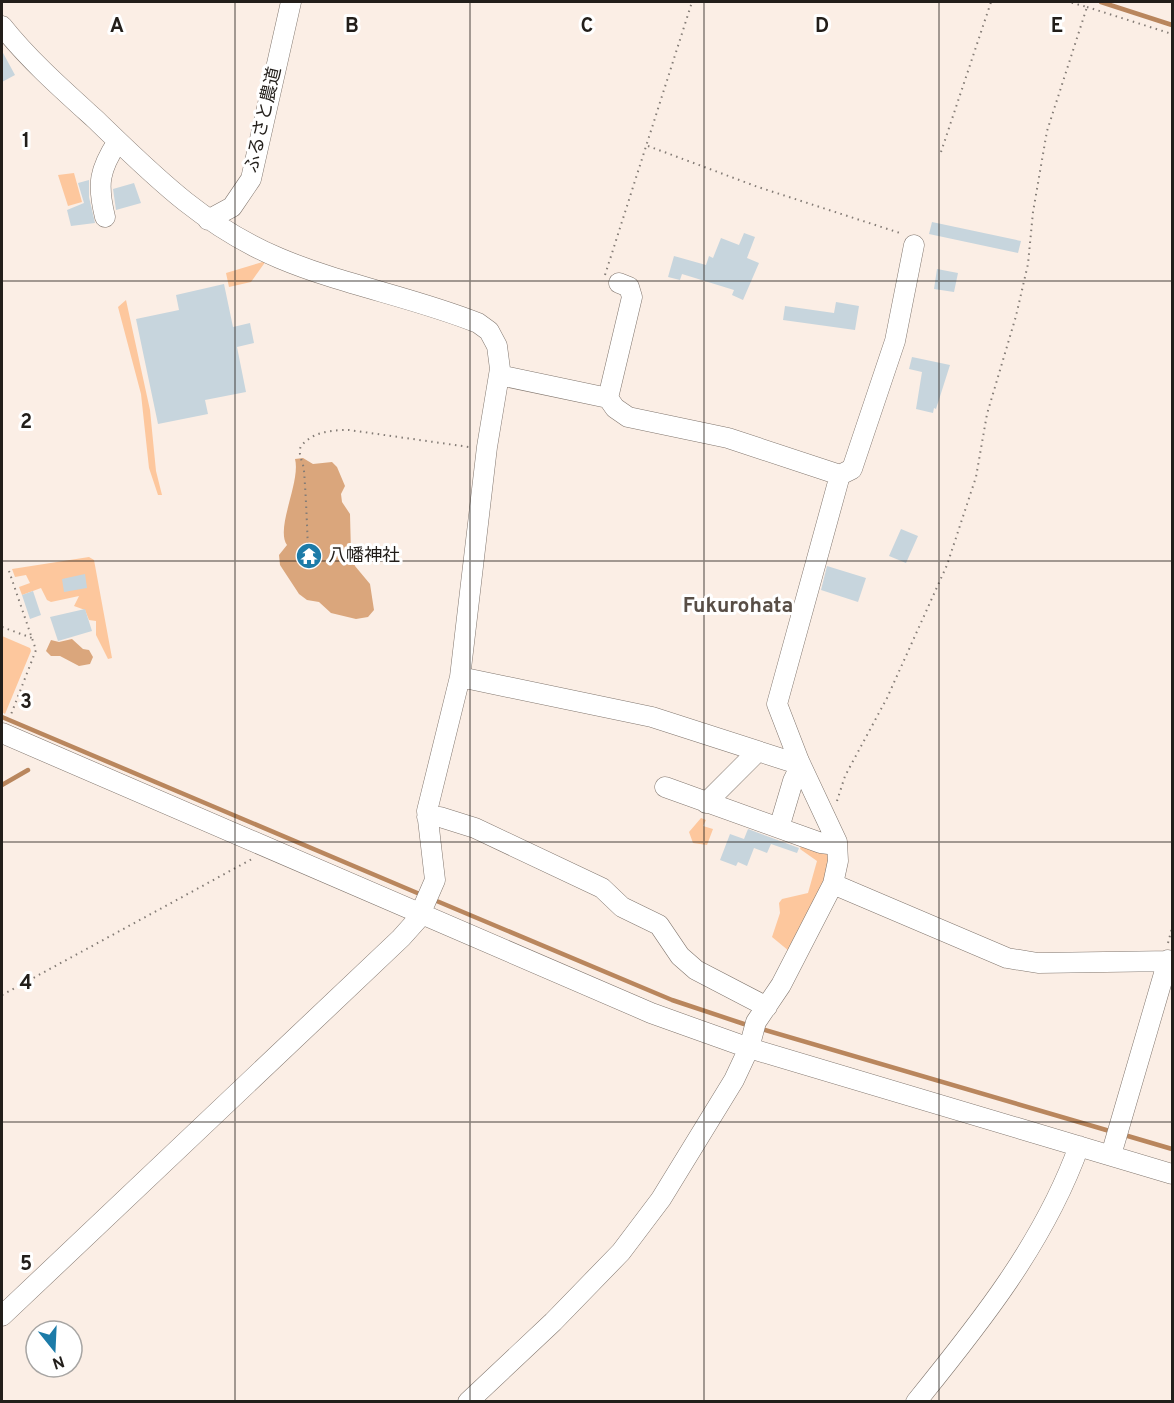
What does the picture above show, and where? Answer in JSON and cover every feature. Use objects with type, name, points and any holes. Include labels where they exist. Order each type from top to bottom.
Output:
[{"type":"street","name":"ふるさと農道","points":[[208,220],[232,207],[251,179],[291,2]]},
{"type":"street","points":[[2,26],[47,74],[186,205],[208,220],[275,256],[311,271],[478,323],[489,331],[497,346],[499,375],[487,450],[460,677],[434,774],[427,818],[435,880],[426,903],[402,938],[2,1316]]},
{"type":"street","points":[[105,217],[100,197],[100,177],[118,141]]},
{"type":"street","points":[[499,375],[608,398],[615,408],[628,417],[728,438],[840,475],[852,469],[893,348],[914,245]]},
{"type":"street","points":[[608,398],[632,297],[629,286],[620,283]]},
{"type":"street","points":[[468,1401],[553,1322],[621,1252],[679,1171],[734,1080],[756,1027],[794,961],[833,884],[838,861],[837,845],[831,824],[801,765],[777,704],[840,475]]},
{"type":"street","points":[[460,677],[652,717],[801,765]]},
{"type":"street","points":[[6,725],[271,848],[426,903],[651,1013],[756,1027],[1080,1146],[1114,1141],[1173,1173]]},
{"type":"street","points":[[706,802],[758,751]]},
{"type":"street","points":[[779,828],[793,781],[801,765]]},
{"type":"street","points":[[665,787],[827,845],[837,845]]},
{"type":"street","points":[[427,818],[440,817],[475,828],[602,888],[622,907],[659,925],[680,956],[756,1027]]},
{"type":"street","points":[[833,884],[1007,958],[1038,963],[1170,960],[1114,1141]]},
{"type":"street","points":[[915,1401],[970,1336],[1015,1272],[1053,1210],[1080,1146]]},
{"type":"path","points":[[620,283],[605,277],[604,273],[692,2]]},
{"type":"path","points":[[941,152],[991,2]]},
{"type":"path","points":[[1069,2],[1173,34]]},
{"type":"path","points":[[831,824],[845,776],[887,698],[947,565],[976,477],[987,414],[1016,316],[1028,264],[1033,212],[1047,131],[1087,8]]},
{"type":"path","points":[[647,145],[844,217],[909,235],[913,237],[914,245]]},
{"type":"path","points":[[308,550],[302,445],[330,430],[350,430],[487,450]]},
{"type":"path","points":[[6,725],[36,650],[9,571]]},
{"type":"path","points":[[2,627],[32,638]]},
{"type":"path","points":[[2,995],[271,848]]},
{"type":"shaded area","points":[[74,173],[82,202],[68,206],[58,175]]},
{"type":"shaded area","points":[[266,261],[251,282],[229,287],[226,273]]},
{"type":"shaded area","points":[[126,300],[150,410],[156,471],[162,495],[158,495],[149,468],[141,394],[118,307]]},
{"type":"shaded area","points":[[303,458],[313,464],[332,462],[337,467],[345,486],[341,494],[342,502],[350,514],[351,554],[355,566],[370,584],[374,610],[368,617],[356,619],[331,613],[319,602],[307,600],[299,594],[280,565],[279,555],[287,545],[284,528],[295,480],[295,459]]},
{"type":"shaded area","points":[[89,557],[94,560],[112,658],[108,659],[96,635],[96,621],[89,620],[85,610],[74,606],[79,596],[51,602],[47,600],[41,588],[22,595],[19,587],[30,583],[26,575],[15,577],[12,569]]},
{"type":"shaded area","points":[[2,636],[30,648],[31,651],[5,714],[2,712]]},
{"type":"shaded area","points":[[72,639],[83,649],[89,650],[93,657],[90,664],[79,666],[60,656],[51,656],[46,651],[51,640],[59,642]]},
{"type":"shaded area","points":[[701,818],[706,820],[703,826],[713,829],[707,845],[693,843],[689,832]]},
{"type":"shaded area","points":[[802,841],[830,855],[825,880],[789,951],[772,937],[780,913],[779,903],[782,899],[808,893],[817,861],[800,849]]},
{"type":"building","points":[[2,51],[15,75],[2,82]]},
{"type":"building","points":[[89,180],[89,197],[95,223],[71,226],[67,210],[84,203],[78,183]]},
{"type":"building","points":[[134,183],[141,203],[116,210],[113,189]]},
{"type":"building","points":[[932,222],[1021,241],[1018,253],[929,234]]},
{"type":"building","points":[[744,233],[755,237],[747,258],[759,263],[743,300],[732,295],[734,290],[682,274],[680,280],[668,277],[674,256],[706,265],[709,256],[713,258],[721,238],[739,245]]},
{"type":"building","points":[[937,269],[958,273],[954,292],[934,289]]},
{"type":"building","points":[[224,284],[233,327],[250,323],[254,343],[237,347],[246,392],[205,400],[208,414],[158,424],[136,319],[179,310],[176,295]]},
{"type":"building","points":[[836,302],[859,306],[855,330],[783,320],[785,306],[834,313]]},
{"type":"building","points":[[912,357],[950,365],[933,413],[916,409],[922,372],[909,369]]},
{"type":"building","points":[[901,529],[918,536],[906,563],[889,556]]},
{"type":"building","points":[[827,566],[866,578],[858,602],[821,590]]},
{"type":"building","points":[[85,574],[87,588],[64,592],[62,579]]},
{"type":"building","points":[[33,591],[41,615],[30,619],[22,595]]},
{"type":"building","points":[[85,609],[92,631],[58,641],[50,617]]},
{"type":"building","points":[[748,829],[799,848],[797,853],[771,844],[767,853],[754,848],[747,866],[738,862],[736,866],[720,860],[730,834],[744,839]]},
{"type":"waterway","points":[[1101,2],[1172,25]]},
{"type":"waterway","points":[[2,717],[422,895]]},
{"type":"waterway","points":[[2,785],[28,770]]},
{"type":"waterway","points":[[432,899],[672,1000],[750,1026]]},
{"type":"waterway","points":[[758,1028],[1113,1132]]},
{"type":"waterway","points":[[1121,1134],[1172,1149]]},
{"type":"place","name":"八幡神社","points":[[309,556]]},
{"type":"district","name":"Fukurohata","points":[[738,606]]}]
